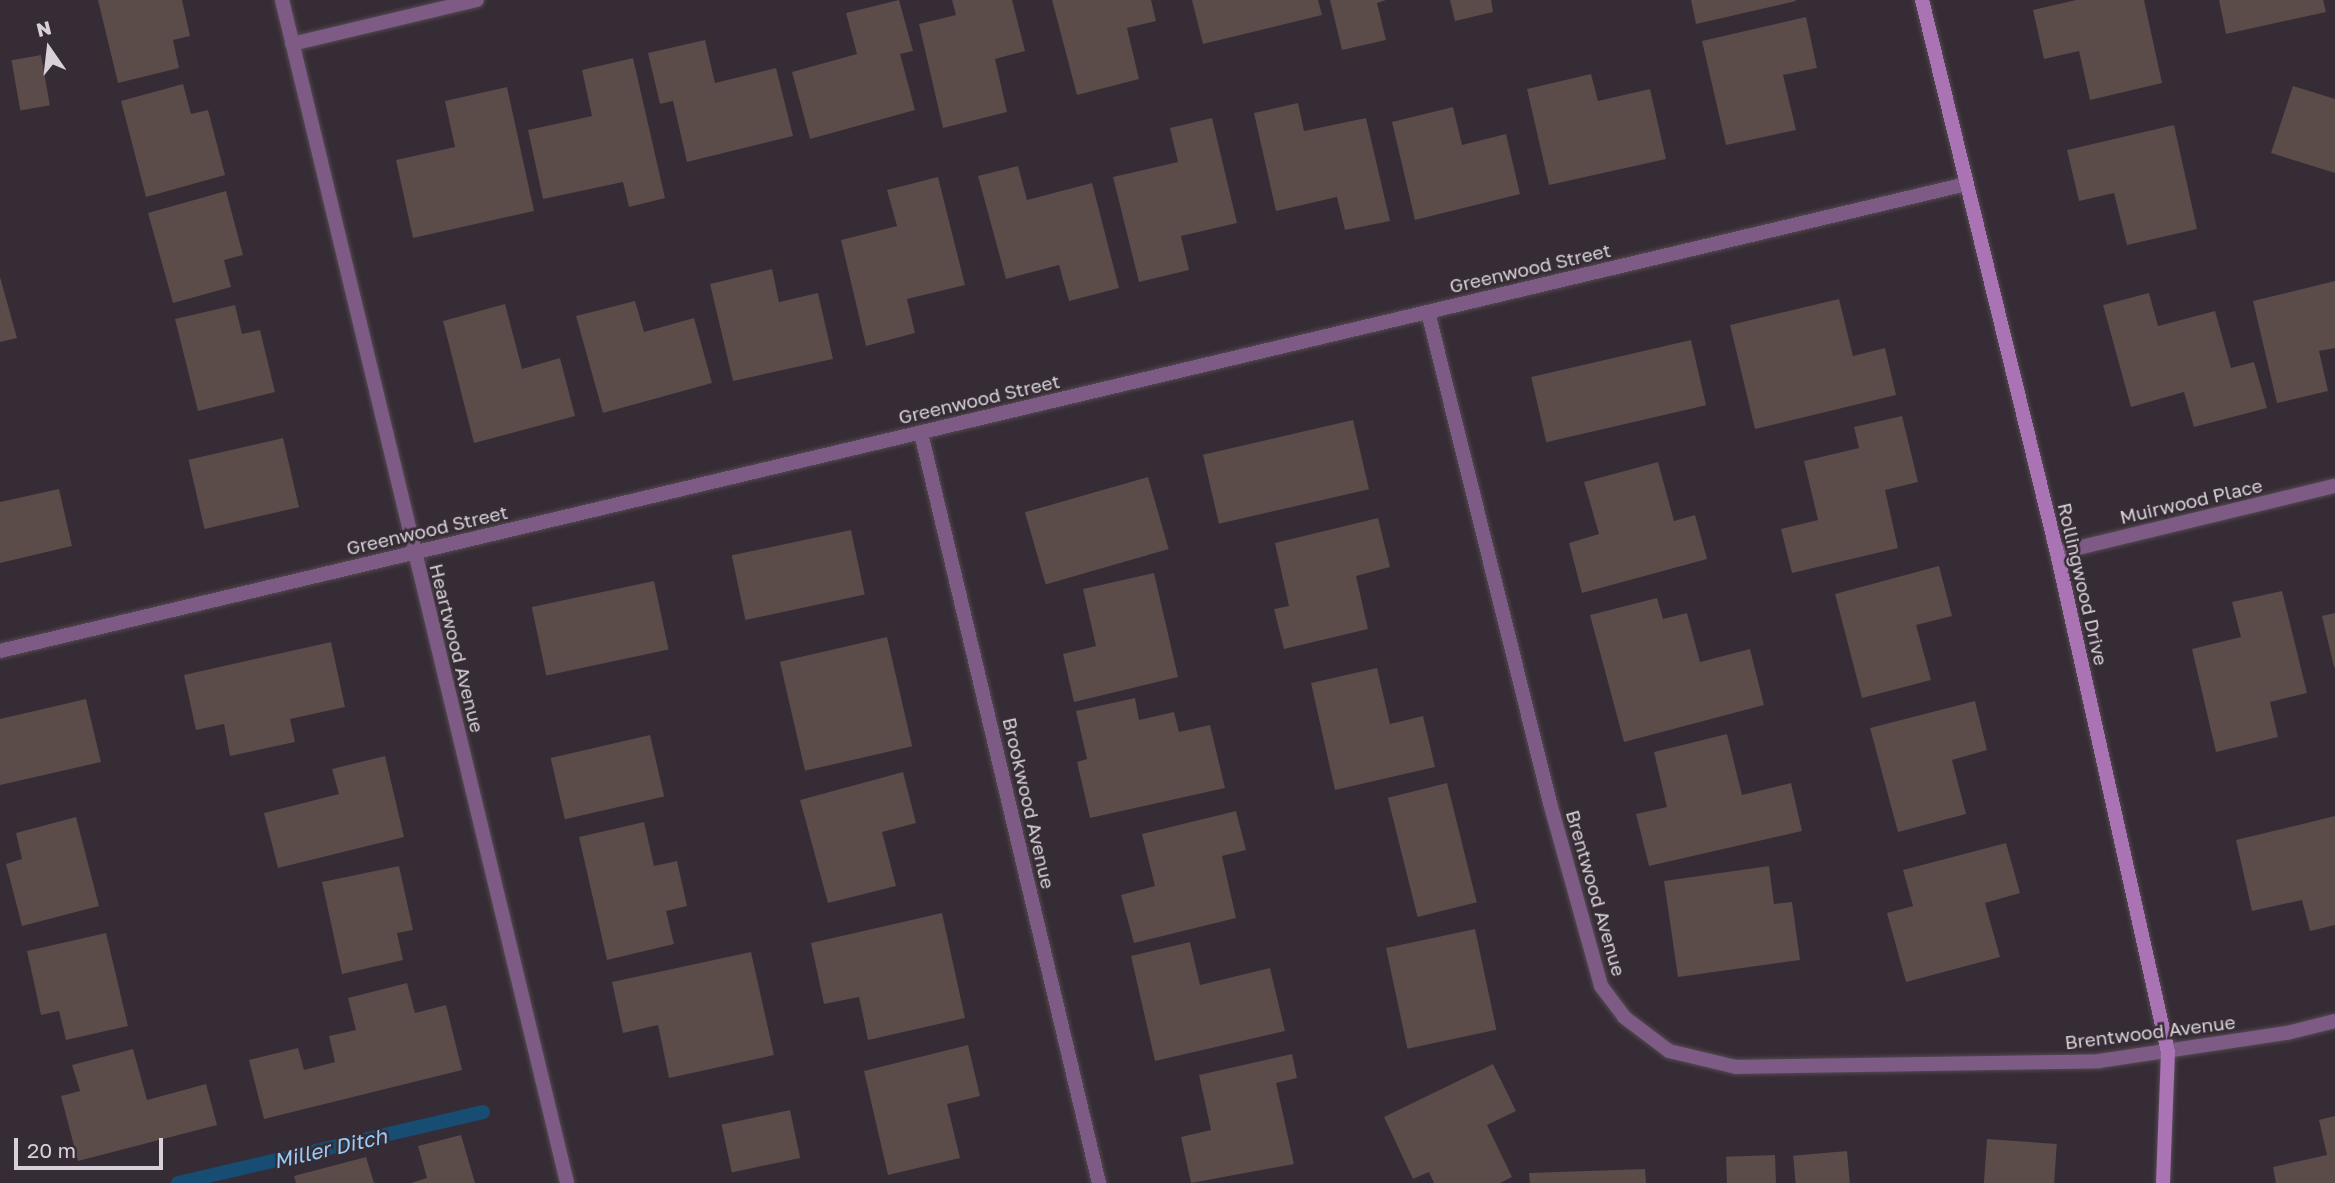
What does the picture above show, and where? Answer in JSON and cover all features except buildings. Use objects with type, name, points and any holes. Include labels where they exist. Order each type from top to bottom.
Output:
[{"type":"street","name":"Heartwood Avenue","points":[[282,0],[567,1183]]},
{"type":"street","points":[[292,44],[477,0]]},
{"type":"street","name":"Rollingwood Drive","points":[[1922,0],[2057,553],[2168,1052],[2163,1183]]},
{"type":"street","name":"Greenwood Street","points":[[0,651],[1966,184]]},
{"type":"street","name":"Brentwood Avenue","points":[[1428,312],[1550,803],[1601,986],[1623,1017],[1669,1051],[1736,1067],[2099,1061],[2168,1052],[2335,1021]]},
{"type":"street","name":"Brookwood Avenue","points":[[921,432],[1099,1183]]},
{"type":"street","name":"Muirwood Place","points":[[2057,553],[2335,486]]},
{"type":"waterway","name":"Miller Ditch","points":[[178,1183],[483,1112]]}]
